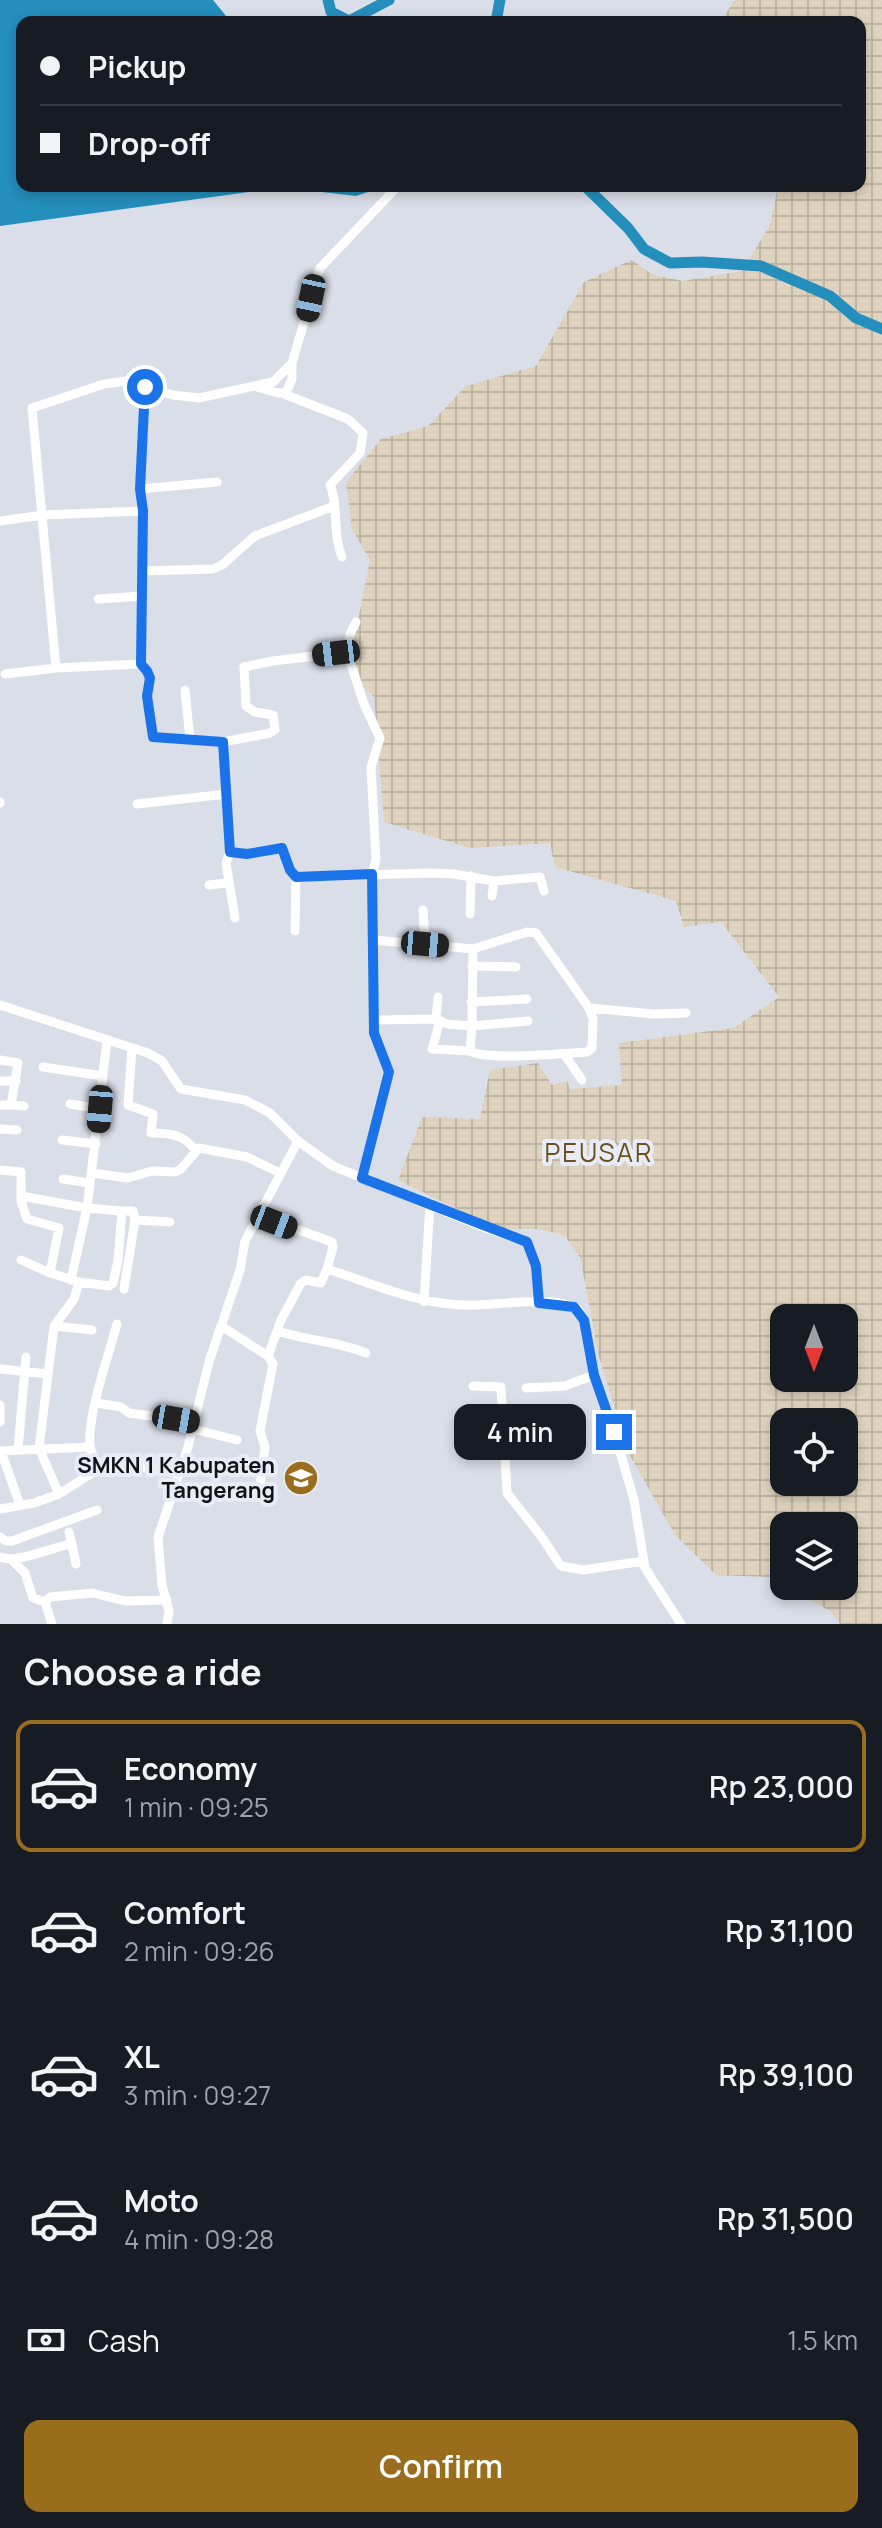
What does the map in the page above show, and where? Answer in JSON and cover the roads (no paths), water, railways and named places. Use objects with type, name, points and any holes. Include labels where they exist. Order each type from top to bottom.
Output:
[{"type":"street","points":[[284,394],[290,386],[292,363],[320,268],[392,192]]},
{"type":"street","points":[[56,668],[32,408],[126,381],[173,395],[199,398],[273,382],[292,363]]},
{"type":"street","points":[[256,386],[348,419],[363,433],[360,453],[330,485],[334,531],[342,557]]},
{"type":"street","points":[[145,387],[140,489],[143,511],[141,664],[150,678],[147,696],[153,737],[223,742],[265,735],[275,730],[273,715],[255,712],[246,706],[244,667],[347,652]]},
{"type":"street","points":[[140,489],[217,482]]},
{"type":"street","points":[[142,571],[213,569],[222,565],[255,536],[293,519],[334,506]]},
{"type":"street","points":[[0,521],[43,515],[143,511]]},
{"type":"street","points":[[98,599],[142,596]]},
{"type":"street","points":[[356,622],[347,652],[364,704],[380,738],[371,767],[376,860],[372,874],[375,1020],[376,1040],[389,1072],[362,1178]]},
{"type":"street","points":[[5,674],[141,664]]},
{"type":"street","points":[[185,690],[190,740]]},
{"type":"street","points":[[223,742],[230,852],[226,863],[227,883],[235,918]]},
{"type":"street","points":[[137,804],[227,794]]},
{"type":"street","points":[[230,852],[247,854],[282,848],[296,877],[295,931]]},
{"type":"street","points":[[296,877],[429,873],[494,881],[540,877],[544,891]]},
{"type":"street","points":[[470,914],[471,876]]},
{"type":"street","points":[[492,896],[494,881]]},
{"type":"street","points":[[209,885],[227,883]]},
{"type":"street","points":[[423,910],[425,944]]},
{"type":"street","points":[[373,940],[473,949],[527,932],[536,933],[589,1008],[593,1019],[592,1048],[587,1052],[564,1054],[488,1056],[470,1051],[432,1049],[438,1020],[438,997]]},
{"type":"street","points":[[470,1051],[473,949]]},
{"type":"street","points":[[472,966],[516,967]]},
{"type":"street","points":[[471,1002],[527,999]]},
{"type":"street","points":[[0,1005],[157,1058],[181,1089],[245,1100],[270,1113],[298,1141],[333,1166],[527,1242],[536,1266],[539,1303]]},
{"type":"street","points":[[589,1008],[654,1014],[686,1013]]},
{"type":"street","points":[[375,1020],[438,1020],[472,1026],[528,1021]]},
{"type":"street","points":[[59,1494],[39,1448],[54,1326],[74,1299],[107,1041]]},
{"type":"street","points":[[132,1048],[128,1105],[153,1114],[151,1133],[163,1131],[186,1140],[195,1150]]},
{"type":"street","points":[[564,1054],[582,1080]]},
{"type":"street","points":[[0,1060],[18,1063],[11,1105]]},
{"type":"street","points":[[43,1067],[103,1076]]},
{"type":"street","points":[[0,1081],[16,1081]]},
{"type":"street","points":[[70,1104],[100,1109]]},
{"type":"street","points":[[0,1105],[24,1106]]},
{"type":"street","points":[[0,1129],[17,1130]]},
{"type":"street","points":[[62,1140],[96,1144]]},
{"type":"street","points":[[167,1624],[167,1600],[162,1585],[157,1541],[240,1270],[245,1241],[298,1141]]},
{"type":"street","points":[[63,1179],[128,1178],[152,1171],[174,1172],[180,1170],[195,1150],[205,1148],[247,1157],[280,1173]]},
{"type":"street","points":[[0,1170],[21,1172],[21,1196],[27,1219],[81,1232]]},
{"type":"street","points":[[21,1196],[87,1208],[133,1211],[135,1220],[124,1289]]},
{"type":"street","points":[[424,1302],[430,1203]]},
{"type":"street","points":[[21,1260],[75,1281],[109,1286],[113,1283],[118,1261],[122,1211]]},
{"type":"street","points":[[257,1215],[332,1242],[321,1283],[306,1280],[301,1283],[268,1356]]},
{"type":"street","points":[[135,1220],[170,1222]]},
{"type":"street","points":[[50,1273],[59,1228]]},
{"type":"street","points":[[327,1269],[424,1302],[472,1305],[539,1303],[567,1305],[580,1311],[594,1375],[609,1414],[634,1500],[644,1561],[681,1624]]},
{"type":"street","points":[[97,1468],[89,1437],[117,1324]]},
{"type":"street","points":[[54,1326],[92,1330]]},
{"type":"street","points":[[221,1326],[268,1356],[274,1369],[260,1431],[265,1447],[260,1487]]},
{"type":"street","points":[[278,1331],[308,1340],[331,1341],[366,1353]]},
{"type":"street","points":[[18,1450],[26,1357]]},
{"type":"street","points":[[0,1369],[48,1374]]},
{"type":"street","points":[[526,1388],[565,1386],[594,1375]]},
{"type":"street","points":[[473,1386],[501,1387],[507,1493],[561,1566],[583,1570],[644,1561]]},
{"type":"street","points":[[96,1403],[121,1407],[129,1413],[193,1425],[237,1440]]},
{"type":"street","points":[[0,1405],[0,1422]]},
{"type":"street","points":[[20,1505],[0,1451],[90,1447]]},
{"type":"street","points":[[0,1509],[59,1494],[97,1468],[117,1464],[179,1473]]},
{"type":"street","points":[[0,1537],[12,1541],[97,1510]]},
{"type":"street","points":[[69,1532],[76,1564]]},
{"type":"street","points":[[0,1557],[12,1560],[72,1544]]},
{"type":"street","points":[[12,1560],[25,1573],[33,1598],[45,1602]]},
{"type":"street","points":[[45,1602],[50,1597],[92,1593],[125,1601],[167,1600]]},
{"type":"street","points":[[45,1602],[52,1624]]},
{"type":"water","points":[[0,0],[213,0],[226,16],[16,16],[16,192],[248,192],[0,226]]},
{"type":"water","points":[[322,192],[368,192],[356,196]]},
{"type":"waterway","points":[[328,0],[331,12],[339,16]]},
{"type":"waterway","points":[[359,16],[389,0]]},
{"type":"waterway","points":[[497,16],[500,0]]},
{"type":"waterway","points":[[591,192],[628,228],[644,249],[670,263],[761,266],[830,296],[856,318],[882,329]]},
{"type":"place","name":"SMKN 1 Kabupaten Tangerang","points":[[301,1478]]},
{"type":"district","name":"PEUSAR","points":[[599,1153]]}]
